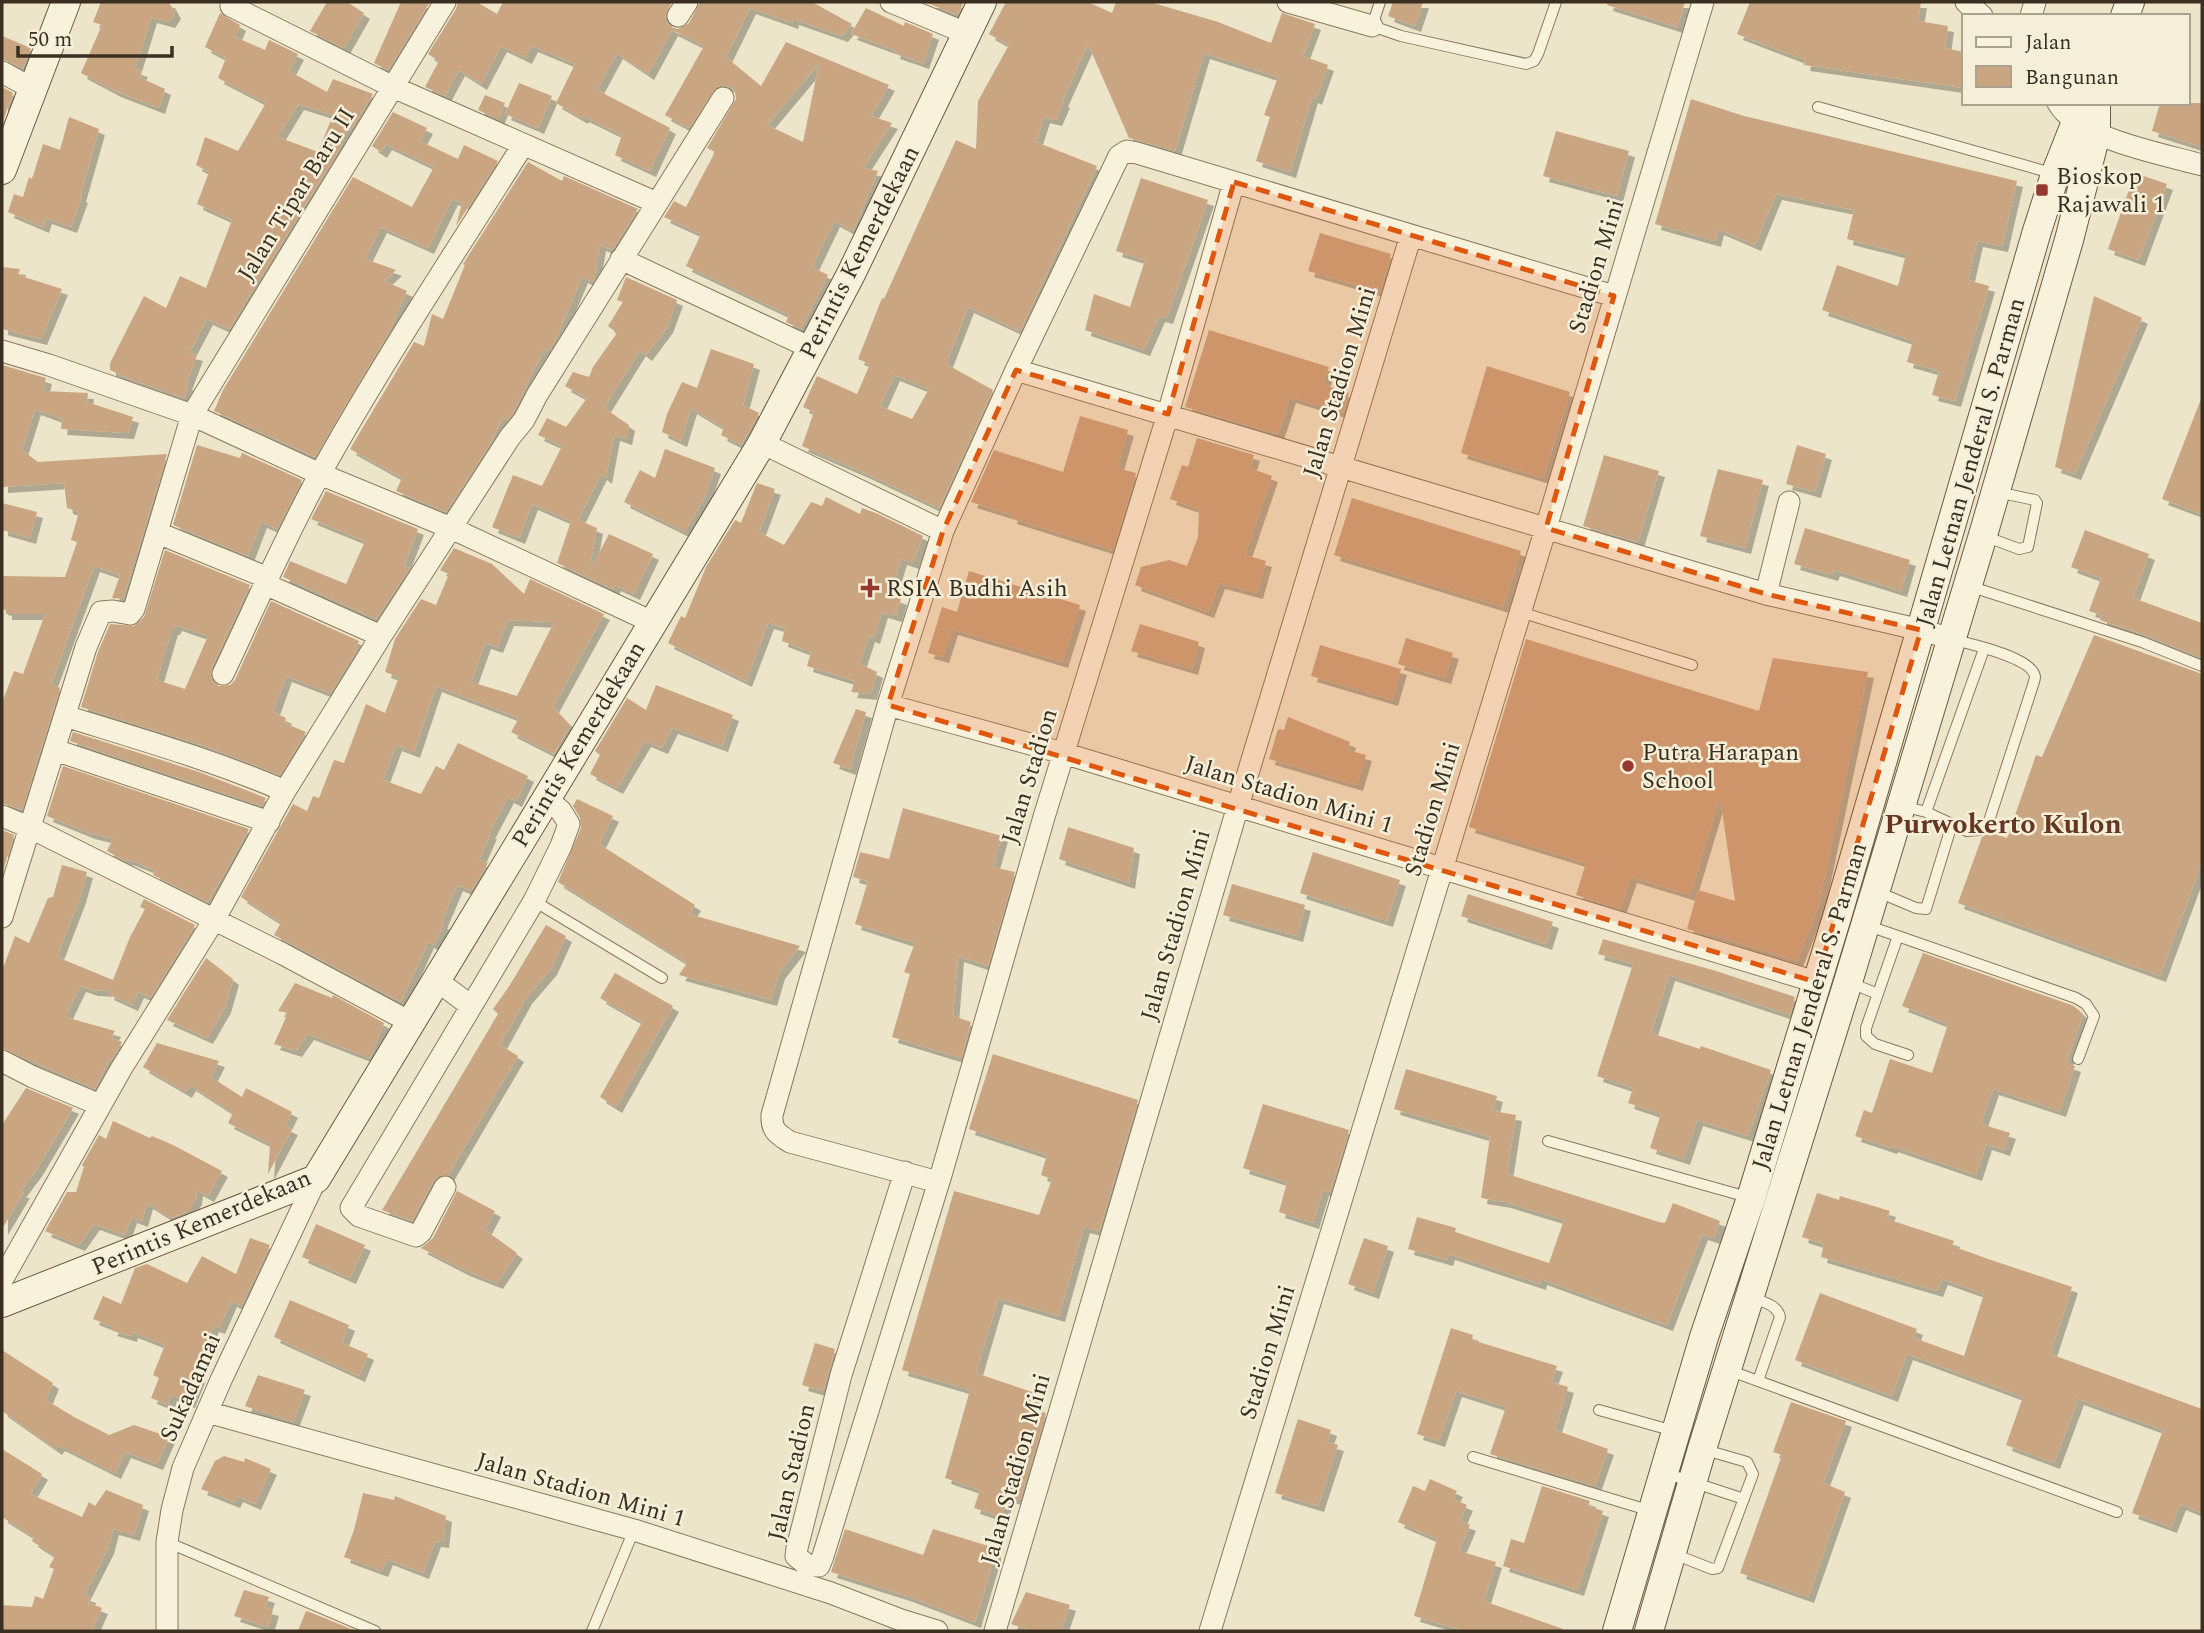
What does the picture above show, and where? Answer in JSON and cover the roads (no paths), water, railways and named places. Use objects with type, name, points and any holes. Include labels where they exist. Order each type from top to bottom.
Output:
[{"type":"street","points":[[5,151],[33,89],[66,2]]},
{"type":"street","name":"Jalan Tipar Baru II","points":[[65,716],[86,647],[101,612],[106,610],[131,613],[158,533],[191,415],[445,2]]},
{"type":"street","points":[[891,2],[968,34]]},
{"type":"street","name":"Perintis Kemerdekaan","points":[[2,1303],[316,1179],[762,443],[850,274],[982,2]]},
{"type":"street","points":[[1288,2],[1372,26]]},
{"type":"street","name":"Stadion Mini","points":[[1210,1631],[1703,2]]},
{"type":"street","points":[[1966,2],[1980,14]]},
{"type":"street","points":[[231,6],[393,87],[657,203]]},
{"type":"street","points":[[2,72],[33,89]]},
{"type":"street","points":[[2,1280],[8,1253],[214,920],[285,791],[381,636],[510,437],[524,420],[621,259],[723,98]]},
{"type":"street","points":[[2084,113],[2202,165]]},
{"type":"street","name":"Jalan Letnan Jenderal S. Parman","points":[[1621,1630],[1704,1337],[1751,1198],[1805,978],[1875,891],[1914,809],[1925,722],[1921,630],[2055,175],[2084,113]]},
{"type":"street","name":"Jalan Letnan Jenderal S. Parman","points":[[1649,1631],[1702,1449],[1848,982],[1851,921],[1925,722],[1952,639],[2069,240],[2084,113]]},
{"type":"street","points":[[223,674],[320,474],[523,145]]},
{"type":"street","points":[[938,1182],[790,1142],[774,1132],[771,1125],[888,705],[943,531],[1016,370],[1119,156],[1127,151],[1137,153],[1614,296]]},
{"type":"street","name":"Jalan Stadion","points":[[831,1593],[819,1566],[938,1182],[1063,753],[1168,414],[1234,182]]},
{"type":"street","name":"Jalan Stadion Mini","points":[[995,1631],[1238,806],[1411,235]]},
{"type":"street","points":[[621,259],[811,348]]},
{"type":"street","points":[[2,351],[191,415],[320,474],[451,528],[652,621]]},
{"type":"street","points":[[2001,356],[2031,367]]},
{"type":"street","points":[[1016,370],[1766,594],[1952,639]]},
{"type":"street","points":[[762,443],[943,531]]},
{"type":"street","points":[[1766,594],[1789,502]]},
{"type":"street","points":[[158,533],[267,581],[381,636]]},
{"type":"street","name":"Jalan Stadion Mini 1","points":[[888,705],[1063,753],[1805,978]]},
{"type":"street","points":[[2,917],[65,716],[193,755],[285,791]]},
{"type":"street","points":[[55,750],[269,822]]},
{"type":"street","points":[[445,1187],[421,1232],[416,1236],[359,1216],[351,1208],[534,901],[561,846],[569,824],[561,811],[547,799]]},
{"type":"street","points":[[2,816],[317,971],[410,1022]]},
{"type":"street","points":[[436,980],[471,1006]]},
{"type":"street","points":[[2,1061],[100,1105]]},
{"type":"street","name":"Jalan Stadion","points":[[819,1566],[807,1565],[801,1561],[796,1556],[797,1548],[841,1375],[905,1172]]},
{"type":"street","name":"Sukadamai","points":[[167,1631],[167,1542],[183,1468],[316,1179]]},
{"type":"street","points":[[841,1375],[876,1386]]},
{"type":"street","name":"Jalan Stadion Mini 1","points":[[207,1412],[634,1530],[831,1593],[937,1631]]},
{"type":"lane","points":[[1380,2],[1372,26],[1401,36],[1526,64],[1534,61],[1538,54],[1556,2]]},
{"type":"lane","points":[[1818,107],[2055,175]]},
{"type":"lane","points":[[1983,535],[2019,549],[2028,547],[2037,503],[2035,500],[1994,491]]},
{"type":"lane","points":[[1966,585],[2142,642],[2202,666]]},
{"type":"lane","points":[[1520,612],[1692,665]]},
{"type":"lane","points":[[1914,809],[1973,832],[1987,824],[2035,676],[2020,660],[1952,639]]},
{"type":"lane","points":[[1925,722],[1984,649]]},
{"type":"lane","points":[[1875,891],[1916,908],[1926,909],[1952,824]]},
{"type":"lane","points":[[534,901],[662,978]]},
{"type":"lane","points":[[1851,921],[2076,998],[2086,1004],[2094,1016],[2078,1059]]},
{"type":"lane","points":[[1898,936],[1866,1028],[1866,1036],[1875,1044],[1908,1055]]},
{"type":"lane","points":[[1848,982],[1878,994]]},
{"type":"lane","points":[[1548,1141],[1777,1207]]},
{"type":"lane","points":[[1750,1298],[1774,1307],[1779,1311],[1780,1317],[1758,1381]]},
{"type":"lane","points":[[1728,1370],[2117,1512]]},
{"type":"lane","points":[[1599,1410],[1676,1432]]},
{"type":"lane","points":[[1671,1553],[1712,1569],[1718,1568],[1752,1474],[1747,1462],[1702,1449]]},
{"type":"lane","points":[[1473,1457],[1653,1512]]},
{"type":"lane","points":[[1665,1472],[1744,1499]]},
{"type":"lane","points":[[592,1631],[634,1530]]},
{"type":"lane","points":[[167,1542],[375,1631]]},
{"type":"place","name":"Bioskop Rajawali 1","points":[[2042,190]]},
{"type":"place","name":"RSIA Budhi Asih","points":[[870,588]]},
{"type":"place","name":"Putra Harapan School","points":[[1628,766]]},
{"type":"district","name":"Purwokerto Kulon","points":[[2003,823]]}]
